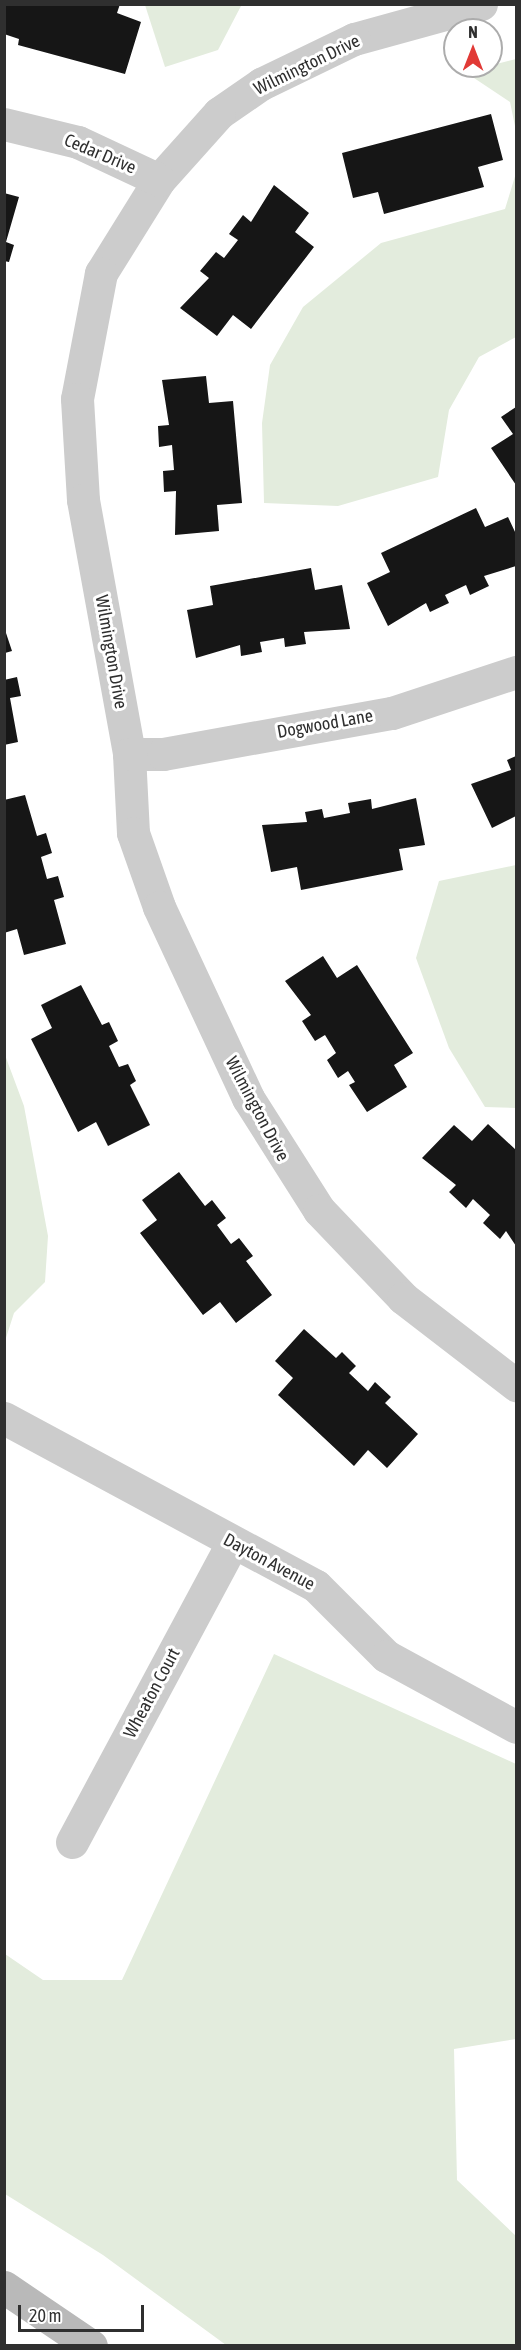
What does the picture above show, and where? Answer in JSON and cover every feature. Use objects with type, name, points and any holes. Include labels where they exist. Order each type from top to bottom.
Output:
[{"type":"main road","points":[[4,2287],[91,2346]]},
{"type":"street","name":"Wilmington Drive","points":[[462,7],[354,39],[261,84],[219,113],[159,180],[101,273],[77,399],[83,500],[129,754],[133,833],[159,907],[248,1098],[288,1167],[319,1210],[403,1298],[516,1385]]},
{"type":"street","name":"Cedar Drive","points":[[4,124],[78,142],[159,180]]},
{"type":"street","name":"Dogwood Lane","points":[[129,754],[163,754],[392,713],[516,672]]},
{"type":"street","name":"Dayton Avenue","points":[[4,1418],[232,1543],[316,1586],[386,1656],[516,1727]]},
{"type":"street","name":"Wheaton Court","points":[[72,1842],[232,1543]]},
{"type":"green space","points":[[241,4],[241,6],[218,50],[165,67],[145,5]]},
{"type":"green space","points":[[516,59],[516,131],[510,102],[474,78],[503,78],[503,62]]},
{"type":"green space","points":[[516,173],[516,337],[479,357],[449,410],[438,477],[338,506],[264,503],[262,423],[270,365],[303,307],[381,243],[505,209]]},
{"type":"green space","points":[[516,865],[516,1108],[485,1107],[449,1048],[416,958],[439,881]]},
{"type":"green space","points":[[5,1055],[24,1106],[48,1236],[45,1282],[14,1313],[5,1341]]},
{"type":"green space","points":[[274,1654],[516,1764],[516,2039],[454,2049],[457,2180],[516,2236],[516,2345],[226,2345],[103,2255],[5,2194],[5,1954],[43,1980],[122,1980]]},
{"type":"building","points":[[4,4],[120,4],[117,13],[141,22],[125,74],[18,45],[19,39],[4,34]]},
{"type":"building","points":[[491,114],[503,160],[478,167],[484,187],[384,214],[378,192],[353,198],[342,153]]},
{"type":"building","points":[[274,185],[309,213],[295,232],[314,247],[251,329],[233,315],[217,336],[180,308],[209,278],[200,271],[216,252],[224,258],[238,240],[229,234],[243,215],[251,222]]},
{"type":"building","points":[[4,193],[19,197],[6,242],[14,245],[9,262],[4,261]]},
{"type":"building","points":[[206,376],[209,403],[233,401],[242,503],[217,505],[219,531],[175,535],[176,491],[164,492],[163,471],[174,470],[172,445],[159,447],[158,426],[169,425],[162,380]]},
{"type":"building","points":[[516,407],[516,485],[491,448],[513,434],[501,417]]},
{"type":"building","points":[[476,508],[485,527],[508,517],[516,534],[516,566],[484,576],[489,586],[470,595],[466,585],[445,595],[449,603],[430,612],[426,603],[388,626],[367,583],[390,572],[381,553]]},
{"type":"building","points":[[311,568],[315,590],[342,585],[350,629],[304,632],[306,644],[285,647],[284,638],[260,642],[262,652],[241,656],[240,645],[196,658],[187,610],[213,605],[210,586]]},
{"type":"building","points":[[5,630],[12,651],[5,653]]},
{"type":"building","points":[[17,677],[21,696],[10,698],[18,742],[4,745],[4,680]]},
{"type":"building","points":[[516,756],[516,816],[492,828],[471,784],[511,770],[507,760]]},
{"type":"building","points":[[25,795],[37,836],[46,833],[52,853],[41,857],[47,879],[58,876],[64,897],[54,900],[66,944],[24,955],[17,929],[4,933],[4,800]]},
{"type":"building","points":[[416,798],[425,845],[399,849],[403,870],[301,890],[297,867],[271,872],[262,825],[307,822],[305,812],[322,809],[324,818],[350,813],[348,803],[371,799],[372,809]]},
{"type":"building","points":[[323,956],[337,978],[357,965],[413,1053],[394,1065],[407,1087],[367,1112],[349,1085],[355,1082],[348,1071],[338,1078],[327,1060],[336,1053],[325,1035],[315,1041],[302,1021],[311,1015],[285,981]]},
{"type":"building","points":[[81,985],[102,1025],[109,1022],[118,1041],[109,1046],[119,1067],[128,1064],[136,1081],[130,1085],[150,1125],[108,1146],[96,1122],[78,1132],[31,1039],[52,1028],[41,1005]]},
{"type":"building","points":[[488,1124],[516,1150],[516,1246],[506,1231],[500,1239],[483,1223],[490,1215],[473,1199],[466,1208],[449,1192],[456,1185],[422,1158],[454,1125],[472,1141]]},
{"type":"building","points":[[179,1172],[205,1206],[212,1200],[226,1218],[217,1225],[231,1244],[239,1238],[253,1256],[246,1261],[272,1295],[236,1323],[220,1302],[203,1315],[140,1233],[157,1220],[142,1200]]},
{"type":"building","points":[[304,1329],[336,1358],[342,1352],[356,1366],[349,1373],[368,1391],[375,1382],[391,1397],[385,1403],[418,1434],[387,1468],[368,1450],[354,1466],[278,1395],[293,1378],[275,1361]]}]
